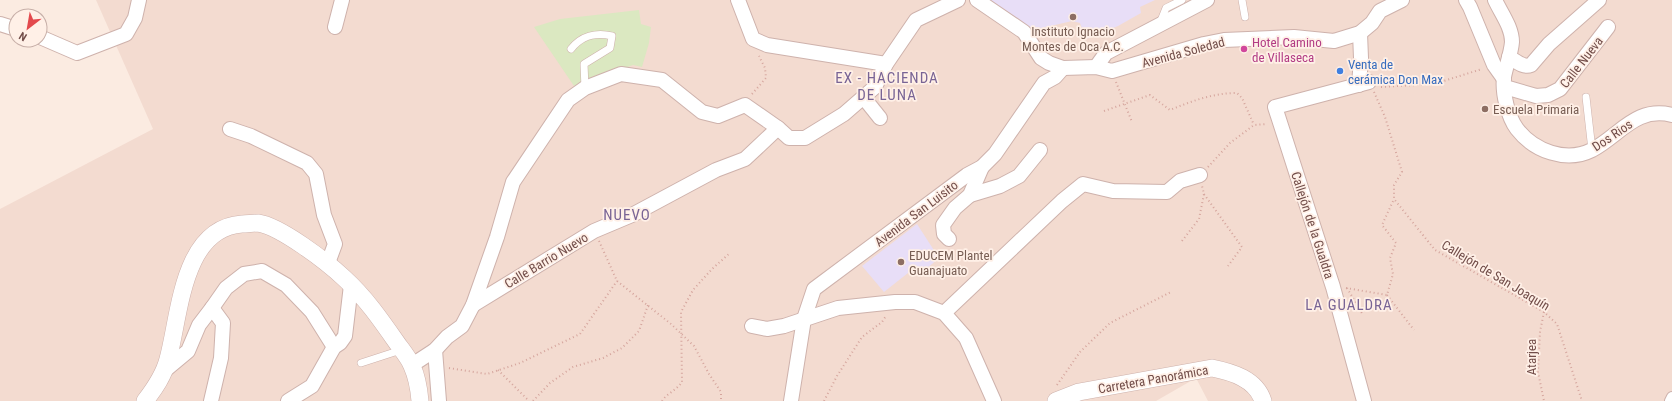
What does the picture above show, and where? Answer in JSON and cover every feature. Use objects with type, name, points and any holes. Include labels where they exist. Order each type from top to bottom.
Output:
[{"type":"street","points":[[48,40],[77,53],[126,34],[135,18],[139,0]]},
{"type":"street","points":[[335,27],[342,0]]},
{"type":"street","points":[[738,0],[752,39],[767,45],[886,64]]},
{"type":"street","points":[[412,365],[435,350],[447,337],[462,326],[473,305],[497,237],[512,182],[568,100],[585,88],[621,74],[662,80],[702,112],[718,116],[745,106],[778,128],[789,138],[806,138],[844,114],[875,87],[886,64],[916,20],[958,0]]},
{"type":"street","points":[[976,0],[1024,32],[1041,58],[1049,63],[1063,68],[1096,66],[1112,71]]},
{"type":"street","points":[[1096,66],[1106,53],[1207,0]]},
{"type":"street","name":"Avenida Soledad","points":[[1112,71],[1204,44],[1224,40],[1294,37],[1334,41],[1360,33],[1372,23],[1380,11],[1402,0]]},
{"type":"street","points":[[1466,0],[1504,83]]},
{"type":"street","points":[[1495,0],[1510,31],[1512,42],[1504,83]]},
{"type":"street","points":[[1509,57],[1522,65],[1531,65],[1548,44],[1599,0]]},
{"type":"street","name":"Calle Nueva","points":[[1504,83],[1536,96],[1548,95],[1560,89],[1608,27]]},
{"type":"street","points":[[1279,121],[1275,107],[1364,84],[1360,33]]},
{"type":"street","name":"Avenida San Luisito","points":[[791,401],[804,319],[814,289],[967,175],[982,167],[995,154],[1044,83],[1055,77],[1063,68]]},
{"type":"street","name":"Dos Rios","points":[[1504,83],[1506,104],[1512,122],[1524,138],[1536,147],[1554,154],[1573,155],[1592,150],[1636,119],[1650,114],[1664,113],[1672,115]]},
{"type":"street","points":[[864,98],[880,118]]},
{"type":"street","name":"Callejón de la Gualdra","points":[[1279,121],[1340,287],[1364,401]]},
{"type":"street","name":"Calle Barrio Nuevo","points":[[473,305],[594,231],[632,215],[716,170],[745,159],[778,128]]},
{"type":"street","points":[[230,129],[251,136],[307,163],[316,174],[324,215],[335,244],[328,263]]},
{"type":"street","points":[[949,239],[944,234],[943,225],[955,208],[970,195],[1000,186],[1019,176],[1040,150]]},
{"type":"street","points":[[970,195],[982,167]]},
{"type":"street","points":[[944,313],[1062,201],[1083,184],[1113,190],[1167,192],[1180,181],[1205,170]]},
{"type":"street","points":[[145,401],[158,384],[168,360],[186,277],[195,257],[206,241],[218,230],[236,225],[258,224],[277,230],[328,263],[374,310],[412,365],[419,388],[420,401]]},
{"type":"street","points":[[164,371],[188,351],[198,325],[226,288],[244,274],[262,271],[286,285],[312,312],[334,347]]},
{"type":"street","points":[[288,401],[312,386],[334,347],[340,343],[345,336],[351,285]]},
{"type":"street","points":[[752,326],[767,329],[778,327],[838,308],[895,302],[915,302],[944,313],[966,338],[994,401]]},
{"type":"street","points":[[211,401],[221,358],[223,323],[212,308]]},
{"type":"street","points":[[435,350],[439,401]]},
{"type":"street","name":"Carretera Panorámica","points":[[1055,395],[1212,368],[1229,372],[1249,380],[1261,394],[1263,401]]},
{"type":"street","points":[[1670,401],[1672,397]]},
{"type":"lane","points":[[1160,25],[1166,8],[1182,0]]},
{"type":"lane","points":[[1242,0],[1245,17]]},
{"type":"lane","points":[[570,49],[577,41],[601,33],[612,36],[610,48],[584,64],[585,88]]},
{"type":"lane","points":[[1586,97],[1592,150]]},
{"type":"lane","points":[[361,363],[402,350]]},
{"type":"path","points":[[745,106],[750,96],[766,78],[764,68],[752,39]]},
{"type":"path","points":[[1364,84],[1376,88],[1434,84],[1494,64]]},
{"type":"path","points":[[1112,71],[1132,122]]},
{"type":"path","points":[[1364,84],[1386,117],[1402,172],[1394,185],[1394,199],[1382,225],[1396,243],[1390,258],[1393,274],[1387,295]]},
{"type":"path","points":[[1104,111],[1150,95],[1170,110],[1195,99],[1225,93],[1237,93],[1242,98],[1254,125]]},
{"type":"path","points":[[1182,241],[1199,219],[1204,194],[1205,170],[1230,143],[1254,125],[1279,121]]},
{"type":"path","points":[[1204,194],[1242,247],[1228,266]]},
{"type":"path","name":"Callejón de San Joaquín","points":[[1394,199],[1435,250],[1544,312],[1557,324],[1582,401]]},
{"type":"path","points":[[594,231],[617,281],[648,305],[694,346],[721,392],[721,401]]},
{"type":"path","points":[[662,401],[678,389],[682,382],[681,312],[693,290],[712,269],[730,253]]},
{"type":"path","points":[[436,366],[487,374],[520,363],[580,334],[617,281]]},
{"type":"path","points":[[1340,287],[1387,295],[1414,330]]},
{"type":"path","points":[[1340,287],[1363,315]]},
{"type":"path","points":[[1055,395],[1080,352],[1110,323],[1171,292]]},
{"type":"path","points":[[824,401],[837,376],[862,337],[882,322],[895,302]]},
{"type":"path","points":[[534,401],[550,383],[573,367],[603,358],[622,348],[639,331],[648,305]]},
{"type":"path","name":"Atarjea","points":[[1544,312],[1540,332],[1538,372],[1544,401]]},
{"type":"path","points":[[498,370],[529,401]]},
{"type":"shaded area","points":[[96,0],[1672,0],[1672,401],[1208,401],[1196,378],[1156,401],[0,401],[0,209],[153,129]]},
{"type":"shaded area","name":"Instituto Ignacio Montes de Oca A.C.","points":[[984,0],[1155,0],[1140,7],[1141,13],[1118,26],[1086,39],[1080,23],[1072,21],[1042,28],[1028,27]]},
{"type":"shaded area","name":"EDUCEM Plantel Guanajuato","points":[[917,224],[939,258],[925,270],[908,273],[884,292],[862,266]]},
{"type":"green space","points":[[639,10],[641,24],[651,27],[649,43],[642,67],[633,65],[574,86],[534,27],[560,19]]},
{"type":"place","name":"Instituto Ignacio Montes de Oca A.C.","points":[[1073,17]]},
{"type":"place","name":"Hotel Camino de Villaseca","points":[[1244,49]]},
{"type":"place","name":"Venta de cerámica Don Max","points":[[1340,71]]},
{"type":"place","name":"Escuela Primaria","points":[[1485,109]]},
{"type":"place","name":"EDUCEM Plantel Guanajuato","points":[[901,262]]},
{"type":"district","name":"EX - HACIENDA DE LUNA","points":[[887,86]]},
{"type":"district","name":"NUEVO","points":[[627,215]]},
{"type":"district","name":"LA GUALDRA","points":[[1349,305]]}]
